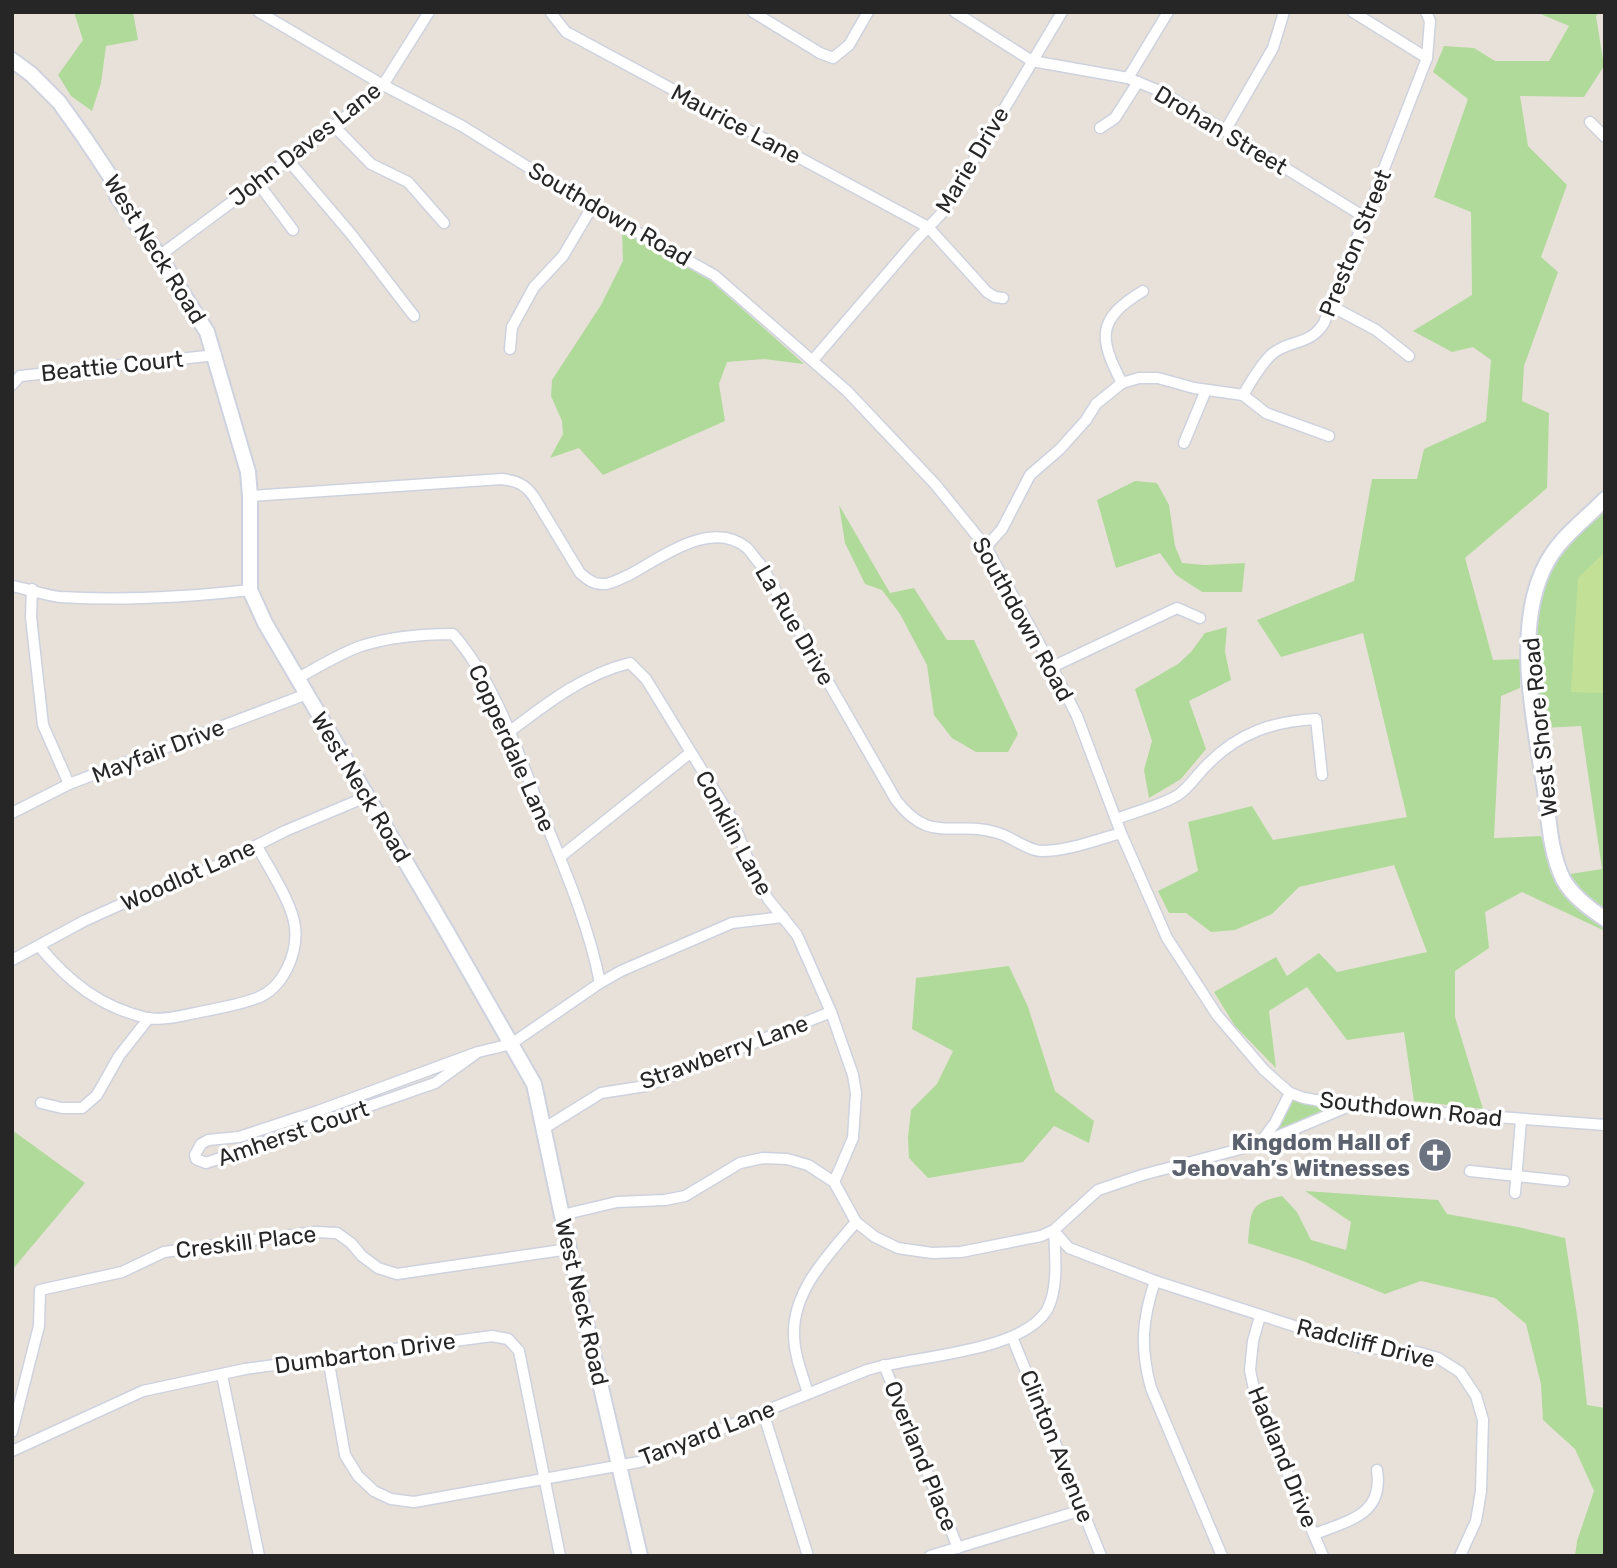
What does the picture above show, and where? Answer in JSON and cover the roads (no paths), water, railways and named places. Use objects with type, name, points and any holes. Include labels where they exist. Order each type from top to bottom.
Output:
[{"type":"street","name":"John Daves Lane","points":[[159,256],[334,126],[383,85],[429,12]]},
{"type":"street","points":[[754,12],[820,53],[833,58],[849,45],[868,12]]},
{"type":"street","name":"Drohan Street","points":[[955,12],[1032,61],[1133,80],[1162,92],[1366,218]]},
{"type":"street","name":"Marie Drive","points":[[813,359],[942,213],[1062,12]]},
{"type":"street","points":[[1100,128],[1115,118],[1168,12]]},
{"type":"street","points":[[1224,131],[1273,48],[1284,12]]},
{"type":"street","points":[[1353,12],[1427,58]]},
{"type":"street","name":"Preston Street","points":[[1242,396],[1271,355],[1283,347],[1317,335],[1331,306],[1427,58],[1430,21],[1426,12]]},
{"type":"street","name":"Southdown Road","points":[[263,13],[383,85],[462,126],[592,207],[714,275],[847,391],[935,484],[986,547],[1076,716],[1121,833],[1167,939],[1213,1009],[1264,1070],[1290,1093],[1349,1106],[1605,1125]]},
{"type":"street","name":"Maurice Lane","points":[[551,13],[566,32],[929,227]]},
{"type":"street","name":"West Neck Road","points":[[12,60],[31,74],[59,102],[110,177],[117,196],[207,332],[216,355],[248,471],[250,590],[265,623],[534,1084],[640,1556]]},
{"type":"street","points":[[1590,122],[1605,137]]},
{"type":"street","points":[[334,126],[371,164],[408,183],[444,223]]},
{"type":"street","points":[[288,160],[351,234],[414,316]]},
{"type":"street","points":[[258,183],[293,230]]},
{"type":"street","points":[[510,349],[512,327],[534,287],[563,256],[592,207]]},
{"type":"street","points":[[929,227],[987,292],[1003,298]]},
{"type":"street","points":[[1122,383],[1109,359],[1105,337],[1109,319],[1121,304],[1143,291]]},
{"type":"street","points":[[1331,306],[1376,330],[1409,356]]},
{"type":"street","name":"Beattie Court","points":[[12,385],[20,376],[216,355]]},
{"type":"street","points":[[986,547],[1002,529],[1030,475],[1060,449],[1086,420],[1096,404],[1122,383],[1139,378],[1158,377],[1242,396],[1266,413],[1329,436]]},
{"type":"street","points":[[1184,443],[1206,390]]},
{"type":"street","name":"La Rue Drive","points":[[250,496],[502,479],[516,481],[527,487],[534,497],[580,573],[589,581],[604,584],[618,580],[696,540],[715,536],[734,540],[747,548],[761,565],[895,800],[907,815],[922,825],[940,830],[997,832],[1038,851],[1055,850],[1121,833]]},
{"type":"street","name":"West Shore Road","points":[[1605,499],[1566,534],[1550,555],[1532,603],[1529,648],[1537,741],[1556,860],[1570,889],[1605,919]]},
{"type":"street","points":[[12,586],[56,596],[130,600],[250,590]]},
{"type":"street","points":[[32,589],[31,617],[43,725],[69,784]]},
{"type":"street","points":[[1052,667],[1177,608],[1200,618]]},
{"type":"street","name":"Copperdale Lane","points":[[298,678],[332,658],[362,646],[427,634],[453,634],[466,648],[509,732],[560,857],[589,940],[600,983]]},
{"type":"street","name":"Conklin Lane","points":[[509,732],[553,698],[607,669],[630,663],[646,679],[732,819],[755,877],[768,899],[797,936],[831,1012],[853,1075],[856,1093],[853,1138],[834,1182]]},
{"type":"street","name":"Mayfair Drive","points":[[12,813],[69,784],[307,694]]},
{"type":"street","points":[[1116,819],[1175,796],[1191,785],[1226,747],[1286,720],[1316,719],[1322,775]]},
{"type":"street","points":[[560,857],[690,753]]},
{"type":"street","name":"Woodlot Lane","points":[[12,960],[84,921],[216,866],[285,831],[366,797]]},
{"type":"street","points":[[39,946],[79,988],[103,1001],[149,1018],[185,1015],[259,997],[277,983],[288,967],[295,946],[295,927],[290,909],[257,846]]},
{"type":"street","points":[[511,1044],[600,983],[707,933],[732,923],[783,917]]},
{"type":"street","name":"Strawberry Lane","points":[[543,1129],[601,1093],[646,1086],[831,1012]]},
{"type":"street","points":[[41,1103],[62,1108],[82,1108],[97,1095],[119,1056],[149,1018]]},
{"type":"street","name":"Amherst Court","points":[[478,1052],[435,1083],[206,1163],[199,1162],[195,1155],[201,1144],[208,1140],[239,1137],[305,1116],[478,1052],[511,1044]]},
{"type":"street","points":[[1259,1144],[1275,1123],[1290,1093]]},
{"type":"street","points":[[562,1215],[617,1202],[664,1200],[685,1196],[740,1163],[763,1158],[787,1159],[808,1166],[834,1182],[856,1222],[875,1237],[898,1248],[932,1253],[984,1249],[1041,1236],[1054,1230],[1098,1190],[1142,1175],[1259,1144],[1349,1106]]},
{"type":"street","points":[[1515,1194],[1521,1120]]},
{"type":"street","points":[[1470,1171],[1564,1181]]},
{"type":"street","points":[[808,1393],[796,1357],[796,1310],[813,1278],[856,1222]]},
{"type":"street","name":"Radcliff Drive","points":[[1054,1230],[1069,1248],[1155,1281],[1359,1347],[1428,1355],[1460,1372],[1476,1396],[1483,1420],[1481,1491],[1476,1521],[1460,1556]]},
{"type":"street","name":"Tanyard Lane","points":[[328,1358],[345,1455],[358,1476],[374,1491],[391,1499],[414,1502],[545,1479],[639,1462],[884,1365],[966,1350],[1012,1337],[1035,1324],[1047,1309],[1054,1276],[1054,1230]]},
{"type":"street","name":"Creskill Place","points":[[12,1432],[39,1326],[40,1290],[122,1272],[164,1252],[315,1232],[337,1234],[378,1268],[397,1274],[569,1248]]},
{"type":"street","points":[[1155,1281],[1146,1307],[1144,1362],[1151,1388],[1222,1556]]},
{"type":"street","name":"Hadland Drive","points":[[1260,1316],[1253,1341],[1250,1370],[1256,1399],[1323,1556]]},
{"type":"street","name":"Dumbarton Drive","points":[[12,1451],[143,1391],[245,1369],[492,1336],[508,1339],[519,1351],[560,1556]]},
{"type":"street","name":"Clinton Avenue","points":[[1012,1337],[1101,1556]]},
{"type":"street","name":"Overland Place","points":[[884,1365],[958,1548]]},
{"type":"street","points":[[222,1375],[259,1556]]},
{"type":"street","points":[[763,1412],[808,1556]]},
{"type":"street","points":[[1315,1534],[1345,1522],[1372,1506],[1378,1490],[1377,1470]]},
{"type":"street","points":[[930,1556],[1082,1510]]},
{"type":"place","name":"Kingdom Hall of Jehovah’s Witnesses","points":[[1435,1155]]}]
